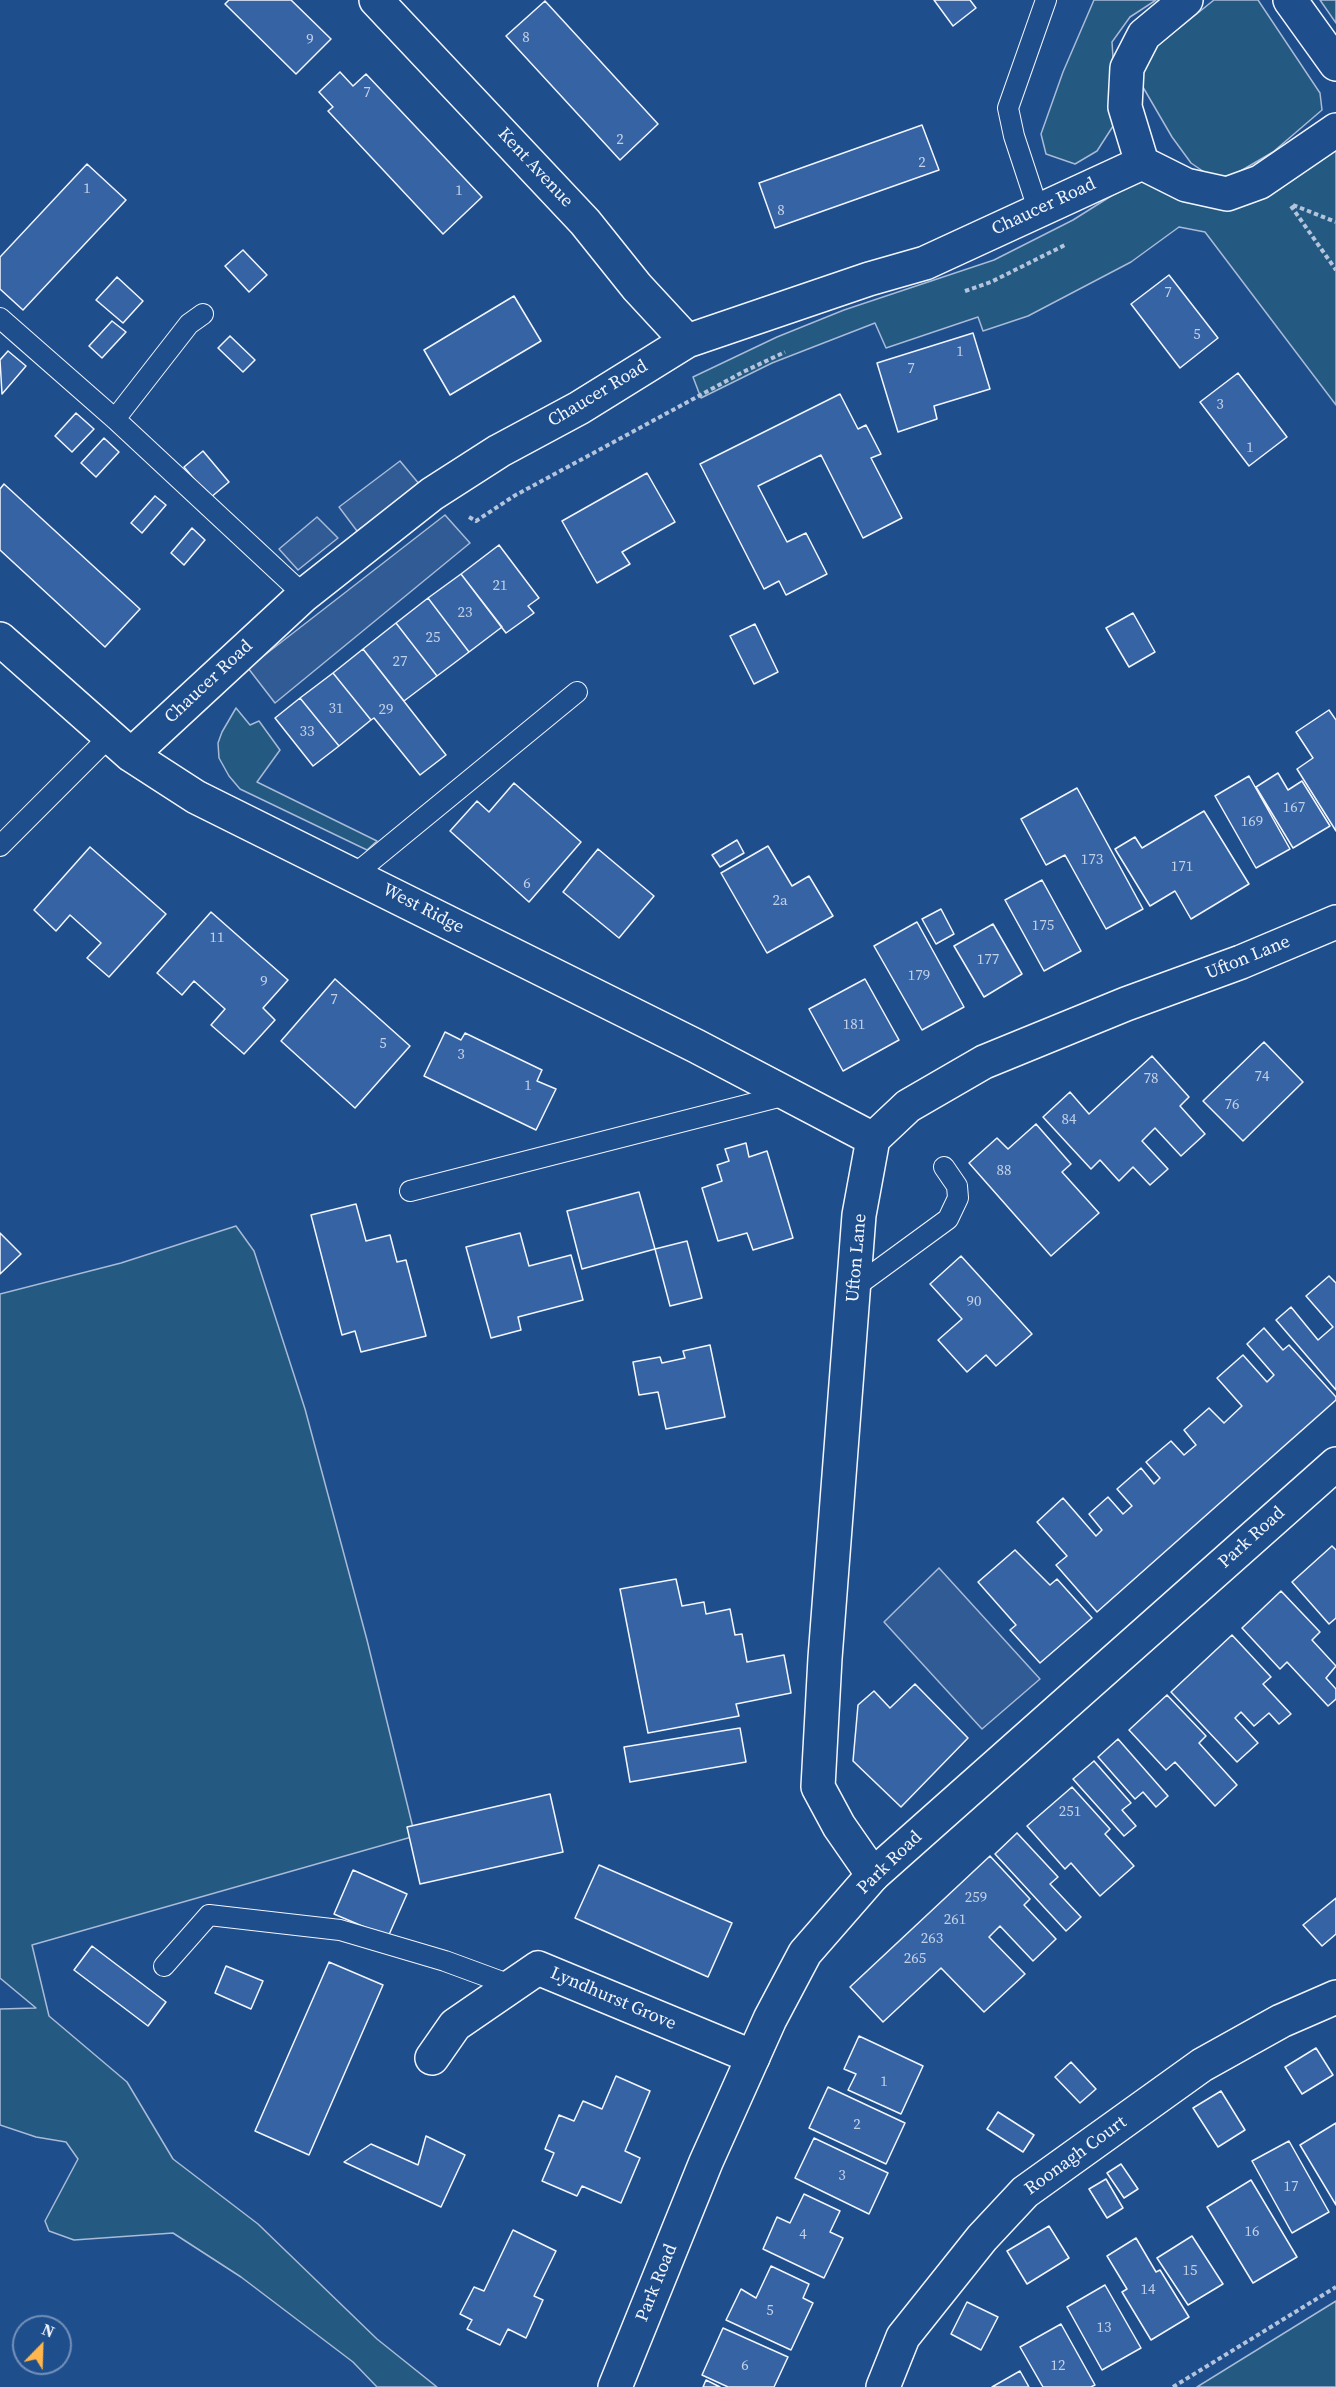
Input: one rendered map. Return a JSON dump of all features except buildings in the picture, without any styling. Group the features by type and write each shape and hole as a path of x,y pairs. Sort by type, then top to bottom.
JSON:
{"street":[{"name":"Kent Avenue","path":"376,0 585,222 637,286 687,341"},
{"path":"1186,0 1144,35 1127,68 1125,106 1142,163 1186,185 1227,194 1260,182 1336,130"},
{"path":"1290,0 1336,64"},
{"name":"Chaucer Road","path":"120,746 304,595 432,494 500,451 579,408 687,341 869,279 924,263 1142,163"},
{"name":"West Ridge","path":"0,639 120,746 196,797 696,1046 873,1139"},
{"name":"Ufton Lane","path":"873,1875 839,1826 818,1787 825,1658 859,1215 873,1139 908,1106 984,1062 1126,1004 1241,962 1336,922"},
{"name":"Park Road","path":"615,2387 706,2162 753,2057 805,1953 873,1875 1336,1464"},
{"name":"Lyndhurst Grove","path":"432,2058 455,2025 538,1968 753,2057"},
{"name":"Roonagh Court","path":"883,2387 903,2337 982,2238 1025,2192 1202,2065 1281,2021 1336,1997"}],"lane":[{"path":"1038,209 1014,136 1008,108 1046,0"},
{"path":"115,419 189,324 203,314"},
{"path":"0,318 115,419 304,595"},
{"path":"354,875 577,692"},
{"path":"0,846 120,746"},
{"path":"410,1191 786,1095"},
{"path":"855,1287 948,1219 958,1198 957,1186 944,1167"},
{"path":"164,1966 208,1915 340,1930 445,1961 513,1986"}],"path":[{"path":"1336,222 1289,204 1336,270"},
{"path":"960,292 991,282 1070,242"},
{"path":"432,494 476,521 514,496 790,349"},
{"path":"1173,2387 1336,2287"}],"shaded area":[{"path":"1094,0 1156,0 1130,17 1112,42 1117,120 1097,151 1075,164 1046,154 1041,134 1063,72"},
{"path":"1214,0 1258,0 1320,93 1322,110 1273,152 1232,176 1222,178 1210,176 1191,163 1172,137 1140,82 1143,64 1153,49"},
{"path":"1320,0 1336,0 1336,23"},
{"path":"1336,150 1336,405 1205,232 1179,227 1131,262 1028,316 983,331 978,317 886,348 875,323 772,363 701,398 693,377 777,337 844,310 994,260 1073,220 1127,186 1144,181 1184,187"},
{"path":"400,461 420,485 357,531 339,507"},
{"path":"445,515 470,543 275,703 248,668"},
{"path":"317,517 338,538 298,570 279,549"},
{"path":"236,708 250,725 259,721 280,750 257,782 377,841 367,850 240,789 229,776 219,758 218,743"},
{"path":"236,1226 254,1251 305,1409 367,1640 415,1836 32,1945 49,2016 127,2082 173,2159 258,2224 377,2339 437,2387 377,2387 353,2362 241,2277 173,2233 74,2240 49,2231 45,2221 78,2159 66,2142 36,2137 0,2125 0,2009 36,2008 0,1978 0,1294 121,1263"},
{"path":"939,1568 1040,1679 982,1729 884,1622"},
{"path":"1336,2301 1336,2387 1197,2387"}]}
